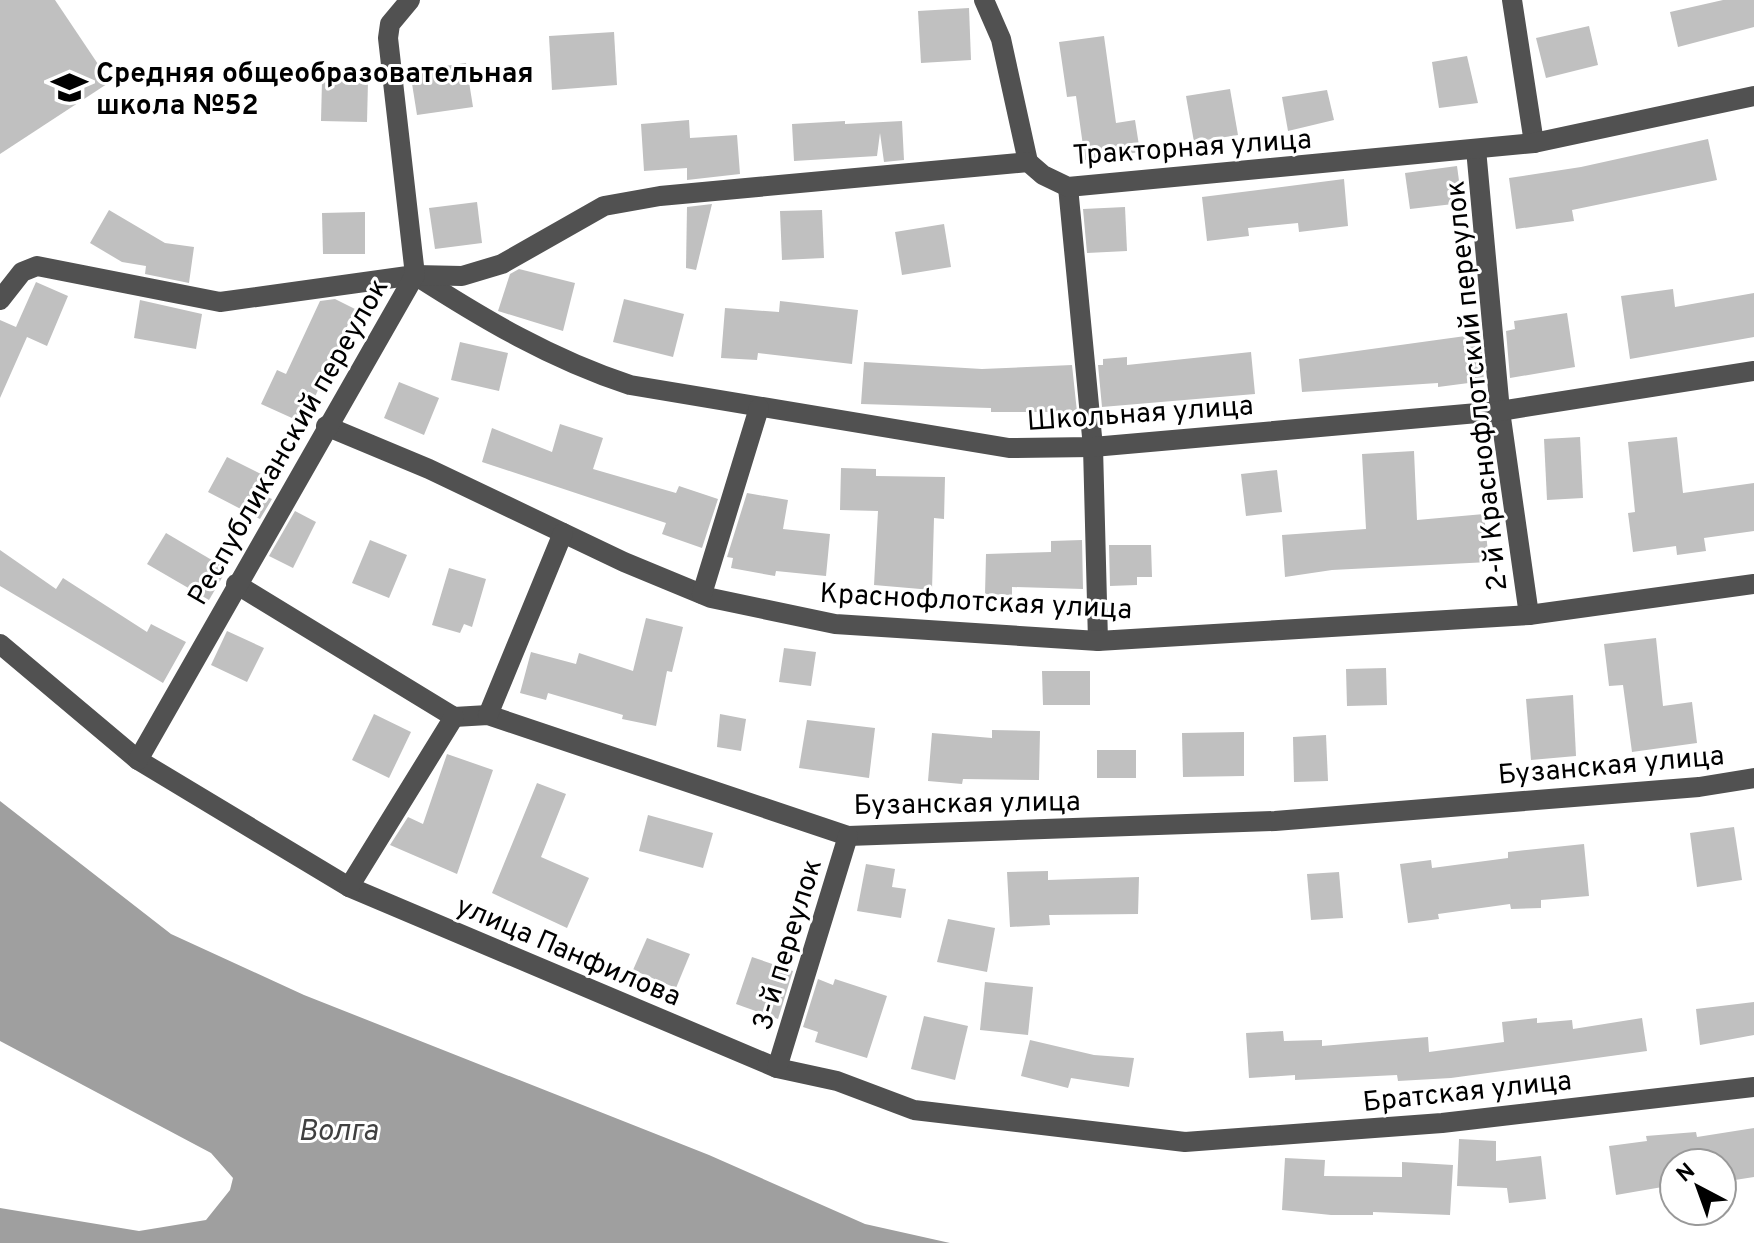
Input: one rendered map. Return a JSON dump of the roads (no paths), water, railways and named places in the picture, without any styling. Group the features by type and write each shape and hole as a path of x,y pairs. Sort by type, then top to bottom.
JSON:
{"street":[{"name":"Республиканский переулок","path":"138,760 415,275 388,38 390,24 410,0"},
{"path":"0,300 22,272 37,266 220,302 415,275 462,276 502,264 617,202 1028,162 1001,39 984,0"},
{"path":"1512,0 1534,143"},
{"name":"Тракторная улица","path":"1028,162 1043,175 1068,187 1534,143 1754,96"},
{"name":"2-й Краснофлотский переулок","path":"1476,149 1500,411 1529,615"},
{"path":"1068,187 1093,447 1098,641"},
{"name":"Школьная улица","path":"415,275 519,340 586,370 630,385 1009,448 1093,447 1500,411 1754,371"},
{"path":"702,594 759,408"},
{"name":"Краснофлотская улица","path":"326,426 429,469 563,533 702,594 835,624 1098,641 1529,615 1754,584"},
{"path":"488,715 563,533"},
{"path":"236,584 454,717 349,887"},
{"name":"улица Панфилова","path":"0,644 138,760 349,887 777,1068 837,1081 914,1110 1185,1142"},
{"name":"Бузанская улица","path":"454,717 488,715 848,836 1275,821 1699,787 1754,778"},
{"name":"3-й переулок","path":"777,1068 848,836"},
{"name":"Братская улица","path":"1185,1142 1442,1123 1754,1087"}],"water":[{"name":"Волга","path":"0,801 171,934 304,995 709,1155 865,1224 950,1243 0,1243 0,1208 139,1231 206,1220 230,1190 233,1178 211,1153 0,1041"}],"place":[{"name":"Средняя общеобразовательная школа №52","path":"70,88"}]}
